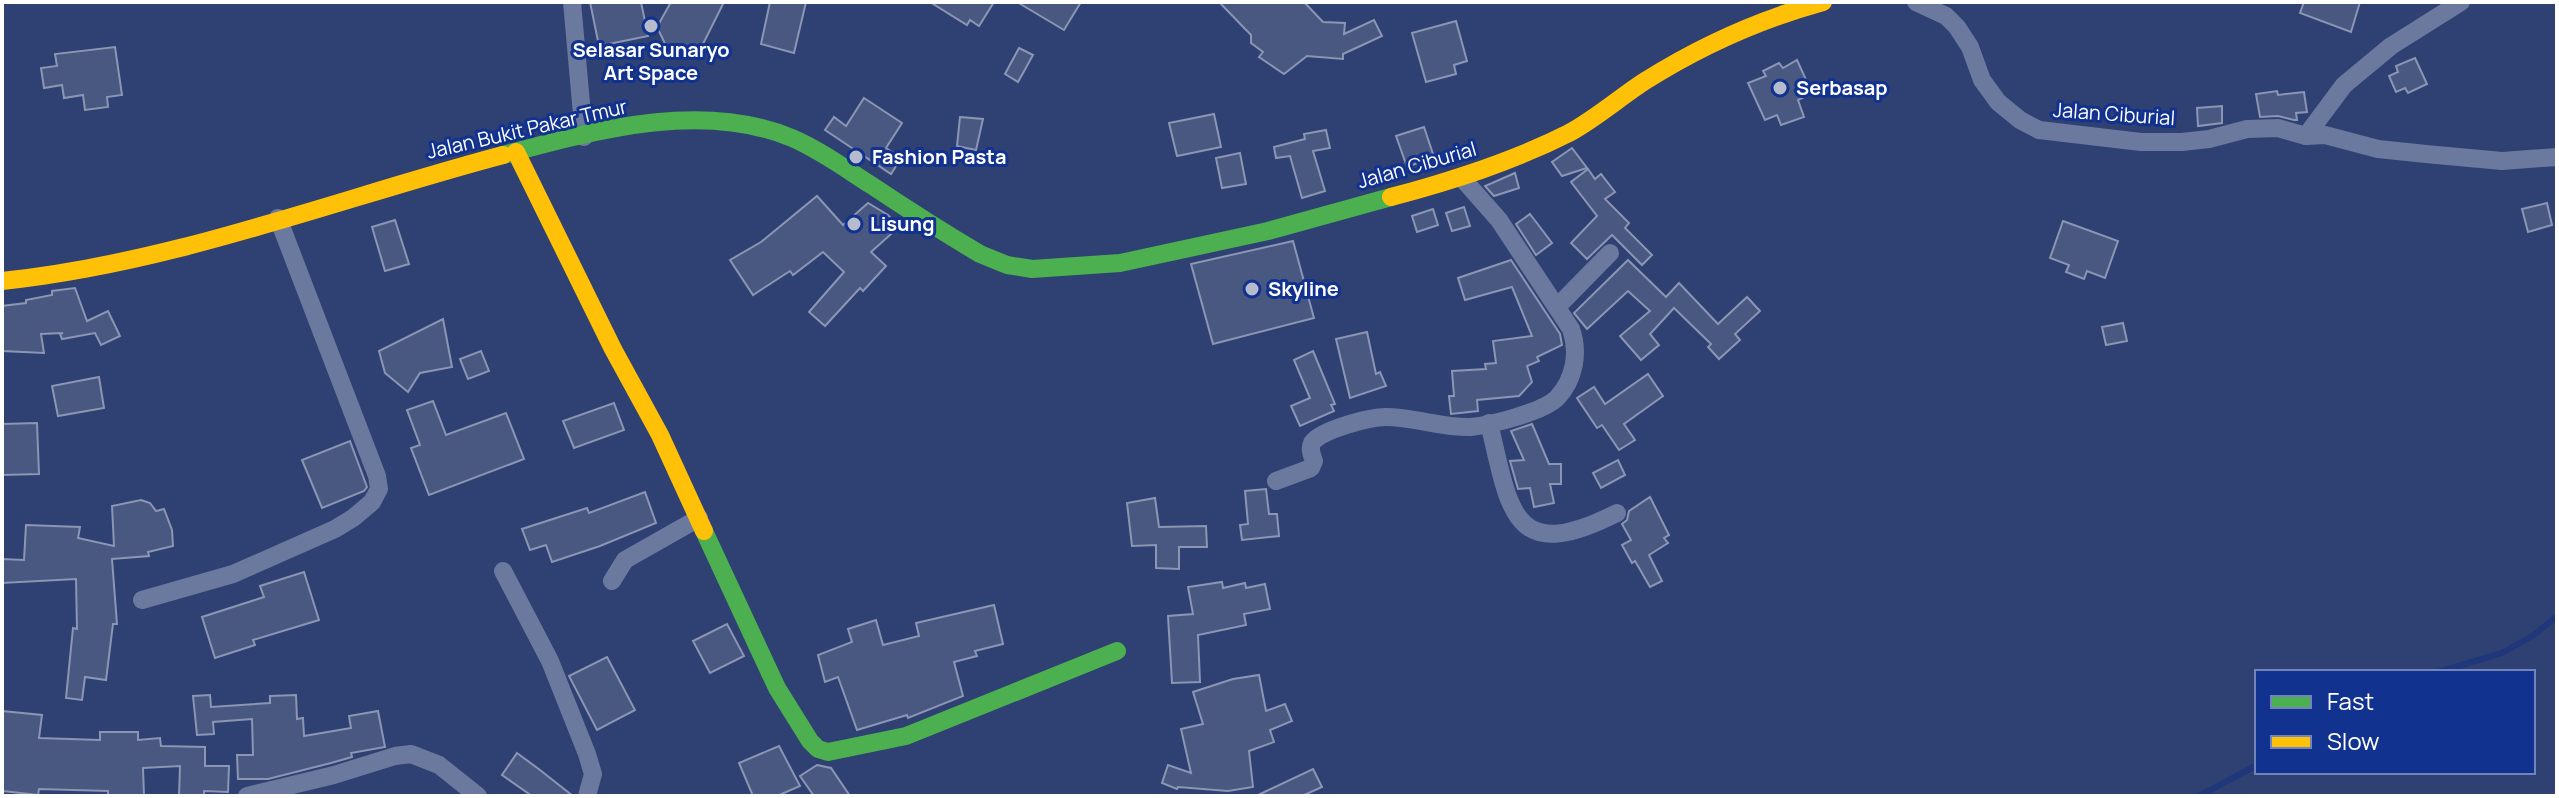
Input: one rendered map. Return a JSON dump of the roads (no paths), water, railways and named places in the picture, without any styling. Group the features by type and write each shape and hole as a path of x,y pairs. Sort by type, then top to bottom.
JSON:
{"street":[{"path":"572,2 584,137"},
{"name":"Jalan Ciburial","path":"1181,250 1268,231 1462,178 1570,132 1647,80 1694,53 1786,12 1823,2"},
{"name":"Jalan Ciburial","path":"1916,2 1946,16 1957,27 1970,47 1982,80 1998,102 2020,120 2039,130 2141,142 2182,142 2247,129 2278,128 2306,136 2325,135 2378,149 2426,154 2502,161 2557,157"},
{"path":"2306,136 2344,85 2391,46 2461,2"},
{"name":"Jalan Bukit Pakar Tmur","path":"2,281 76,272 130,260 225,236 405,180 516,152 638,126 709,122 747,125 784,135 826,156 980,254 1007,265 1064,269 1120,263 1181,250"},
{"path":"516,152 699,518 777,688 818,749 828,752 906,736 1117,651"},
{"path":"1276,481 1311,468 1314,461 1310,450 1312,443 1319,436 1352,424 1384,417 1469,427 1551,402 1565,385 1576,345 1571,329 1499,220 1462,178"},
{"path":"142,600 233,574 335,529 372,502 379,489 377,476 278,218"},
{"path":"1557,307 1610,253"},
{"path":"1489,423 1512,509 1527,527 1538,534 1551,534 1593,525 1617,513"},
{"path":"612,581 625,560 699,518"},
{"path":"503,571 550,661 587,754 593,774 587,796"},
{"path":"247,796 411,754 439,765 478,796"}],"waterway":[{"path":"2445,670 2502,653 2534,635 2557,616"},
{"path":"2199,796 2255,766"}],"place":[{"name":"Selasar Sunaryo Art Space","path":"651,26"},
{"name":"Serbasap","path":"1780,88"},
{"name":"Fashion Pasta","path":"856,157"},
{"name":"Lisung","path":"854,224"},
{"name":"Skyline","path":"1252,289"}]}
